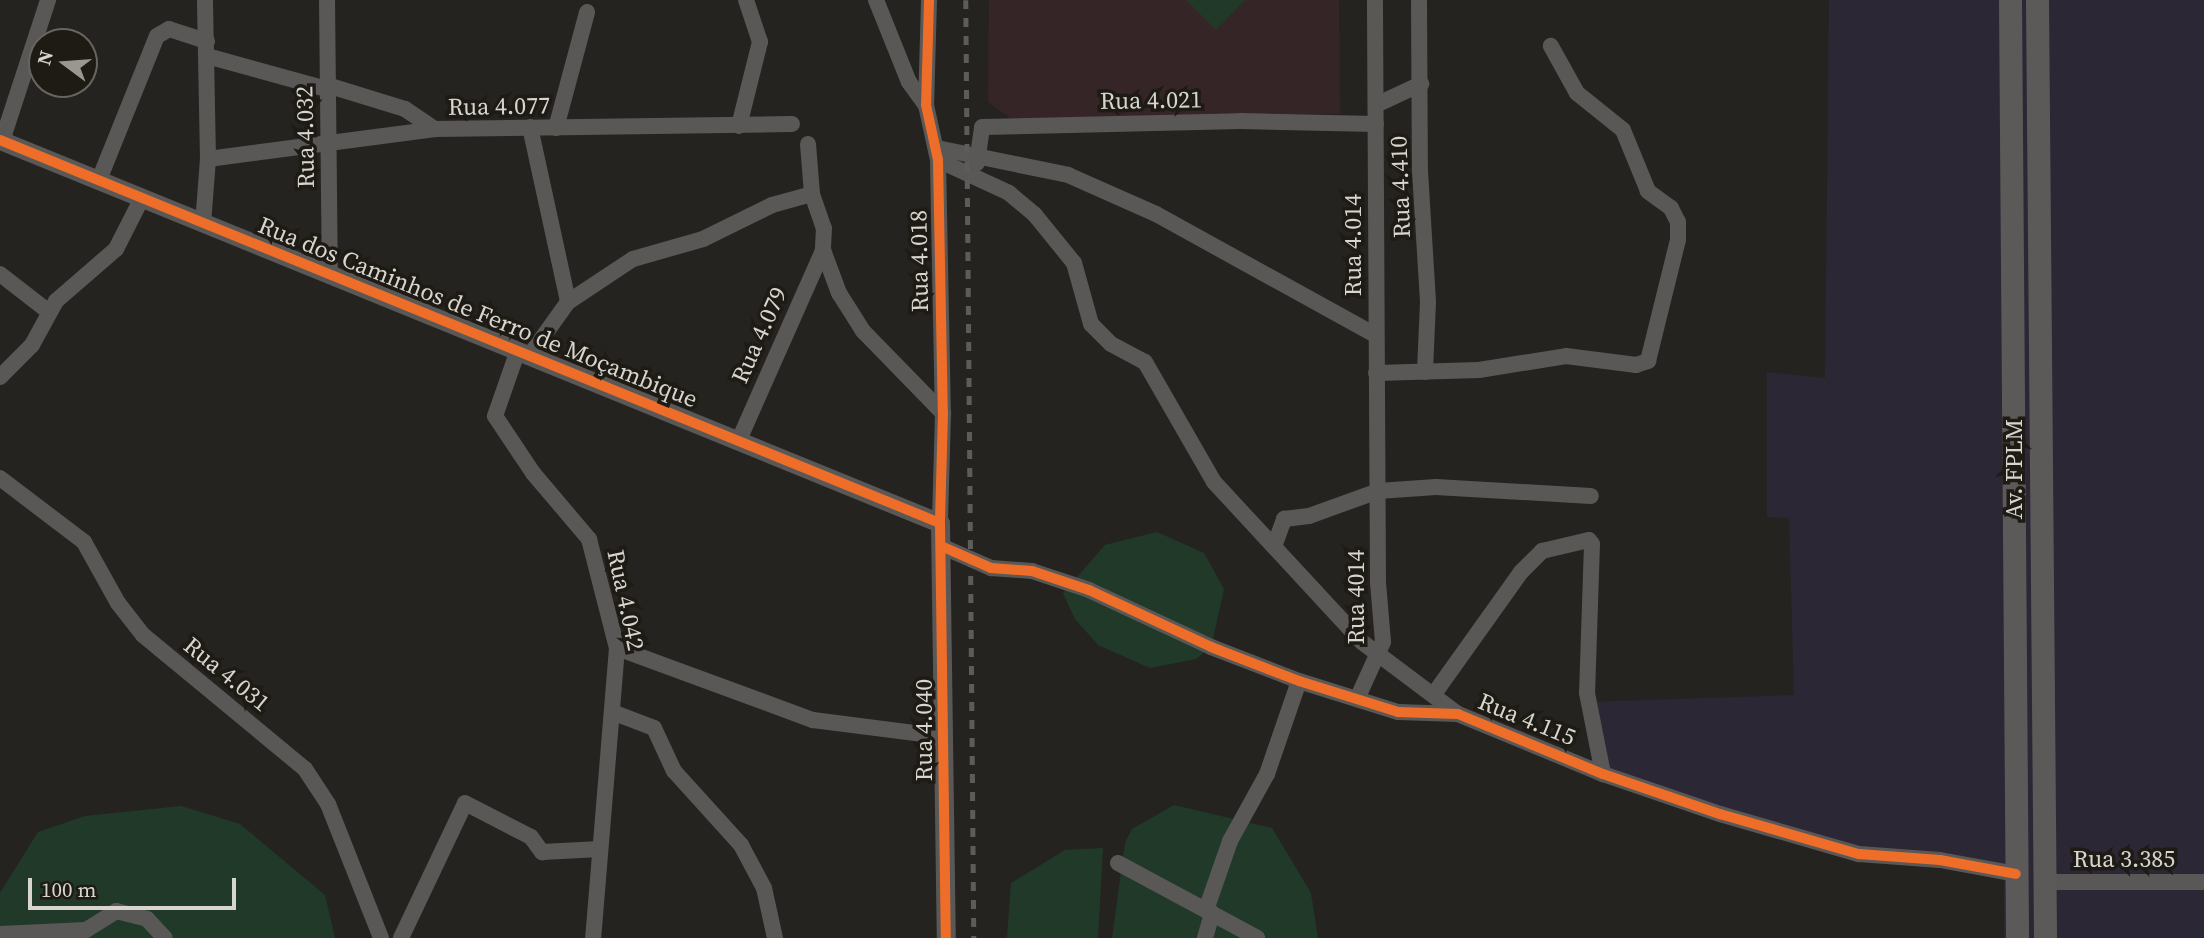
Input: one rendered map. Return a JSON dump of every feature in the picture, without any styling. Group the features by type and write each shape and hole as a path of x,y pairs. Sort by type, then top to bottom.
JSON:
{"main road":[{"name":"Av. FPLM","path":"2010,0 2017,938"},
{"name":"Av. FPLM","path":"2037,0 2045,938"},
{"path":"2011,154 2038,152"},
{"path":"2015,788 2042,787"}],"street":[{"path":"1,141 48,0"},
{"path":"203,224 208,159 205,0"},
{"name":"Rua 4.032","path":"327,0 330,272"},
{"path":"739,126 760,42 746,0"},
{"path":"876,0 909,82 926,105"},
{"name":"Rua 4.018","path":"929,0 926,105 937,154 943,413 940,523"},
{"name":"Rua 4.014","path":"1375,0 1378,491"},
{"name":"Rua 4.410","path":"1419,0 1420,171 1428,302 1425,372"},
{"path":"556,128 587,12"},
{"path":"99,180 157,36 169,29 207,48 405,109 435,130"},
{"path":"1376,373 1479,370 1566,356 1636,365 1650,358 1678,222 1671,208 1648,191 1623,130 1577,93 1551,46"},
{"path":"1377,105 1420,84"},
{"name":"Rua 4.021","path":"978,181 976,155 982,127 1241,121 1376,124"},
{"name":"Rua 4.077","path":"208,159 435,130 792,124"},
{"path":"530,127 568,302"},
{"name":"Rua dos Caminhos de Ferro de Moçambique","path":"1,141 203,224 330,272 940,523"},
{"path":"808,144 812,194 824,228 823,250 847,309 943,413"},
{"path":"937,154 976,155 1069,175 1127,200 1375,335"},
{"path":"937,154 978,181 1017,197 1062,244 1074,263 1091,324 1111,344 1145,362 1214,482 1275,544 1315,595 1379,656 1458,714"},
{"path":"524,353 568,302 633,259 703,239 772,205 812,194"},
{"path":"0,377 32,345 49,312 116,249 142,198"},
{"name":"Rua 4.079","path":"739,440 823,250"},
{"path":"0,274 49,312"},
{"name":"Rua 4.042","path":"524,353 495,416 533,473 589,540 617,648 593,938"},
{"name":"Rua 4.031","path":"0,478 84,542 118,603 143,635 304,769 328,804 371,920 381,938"},
{"path":"1275,544 1284,519 1309,516 1378,491 1436,487 1591,496"},
{"name":"Rua 4014","path":"1357,699 1384,642 1378,582 1378,491"},
{"name":"Rua 4.040","path":"940,523 946,938"},
{"path":"1434,694 1535,558 1549,546 1589,540 1592,544 1587,693 1603,774"},
{"name":"Rua 4.115","path":"941,546 991,568 1032,571 1089,590 1211,647 1300,681 1398,712 1458,714 1603,774 1859,854 1940,860 2016,874"},
{"path":"617,648 813,720 945,737"},
{"path":"1205,938 1209,912 1230,841 1267,774 1300,681"},
{"path":"612,712 653,728 674,771 741,845 764,888 775,938"},
{"path":"401,938 465,803 531,836 542,852 600,849"},
{"path":"1118,863 1256,938"},
{"name":"Rua 3.385","path":"2045,882 2204,882"},
{"path":"0,934 86,930 116,911 131,912 146,919 165,938"},
{"path":"368,938 371,920"}],"shaded area":[{"path":"989,0 1339,0 1340,114 1010,118 988,102"},
{"path":"1829,0 2204,0 2204,938 2004,938 2004,872 1890,855 1603,774 1587,702 1794,695 1789,518 1767,517 1767,372 1825,378"}],"green space":[{"path":"1186,0 1245,0 1216,30"},
{"path":"1157,532 1204,553 1224,589 1211,647 1196,659 1150,668 1098,645 1075,619 1063,593 1105,545"},
{"path":"1174,805 1272,828 1311,893 1318,938 1112,938 1125,843 1132,829"},
{"path":"181,806 240,824 325,895 335,938 0,938 0,893 38,832 85,816"},
{"path":"1103,848 1098,938 1007,938 1011,883 1065,850"}],"railway":[{"path":"966,0 974,938"}],"cycle path":[{"path":"929,0 926,105 938,160 943,413 940,523 946,938"},
{"path":"0,140 940,523"},
{"path":"941,546 991,568 1032,571 1089,590 1211,647 1299,681 1398,712 1458,714 1603,774 1720,814 1859,854 1940,860 2016,874"}]}
